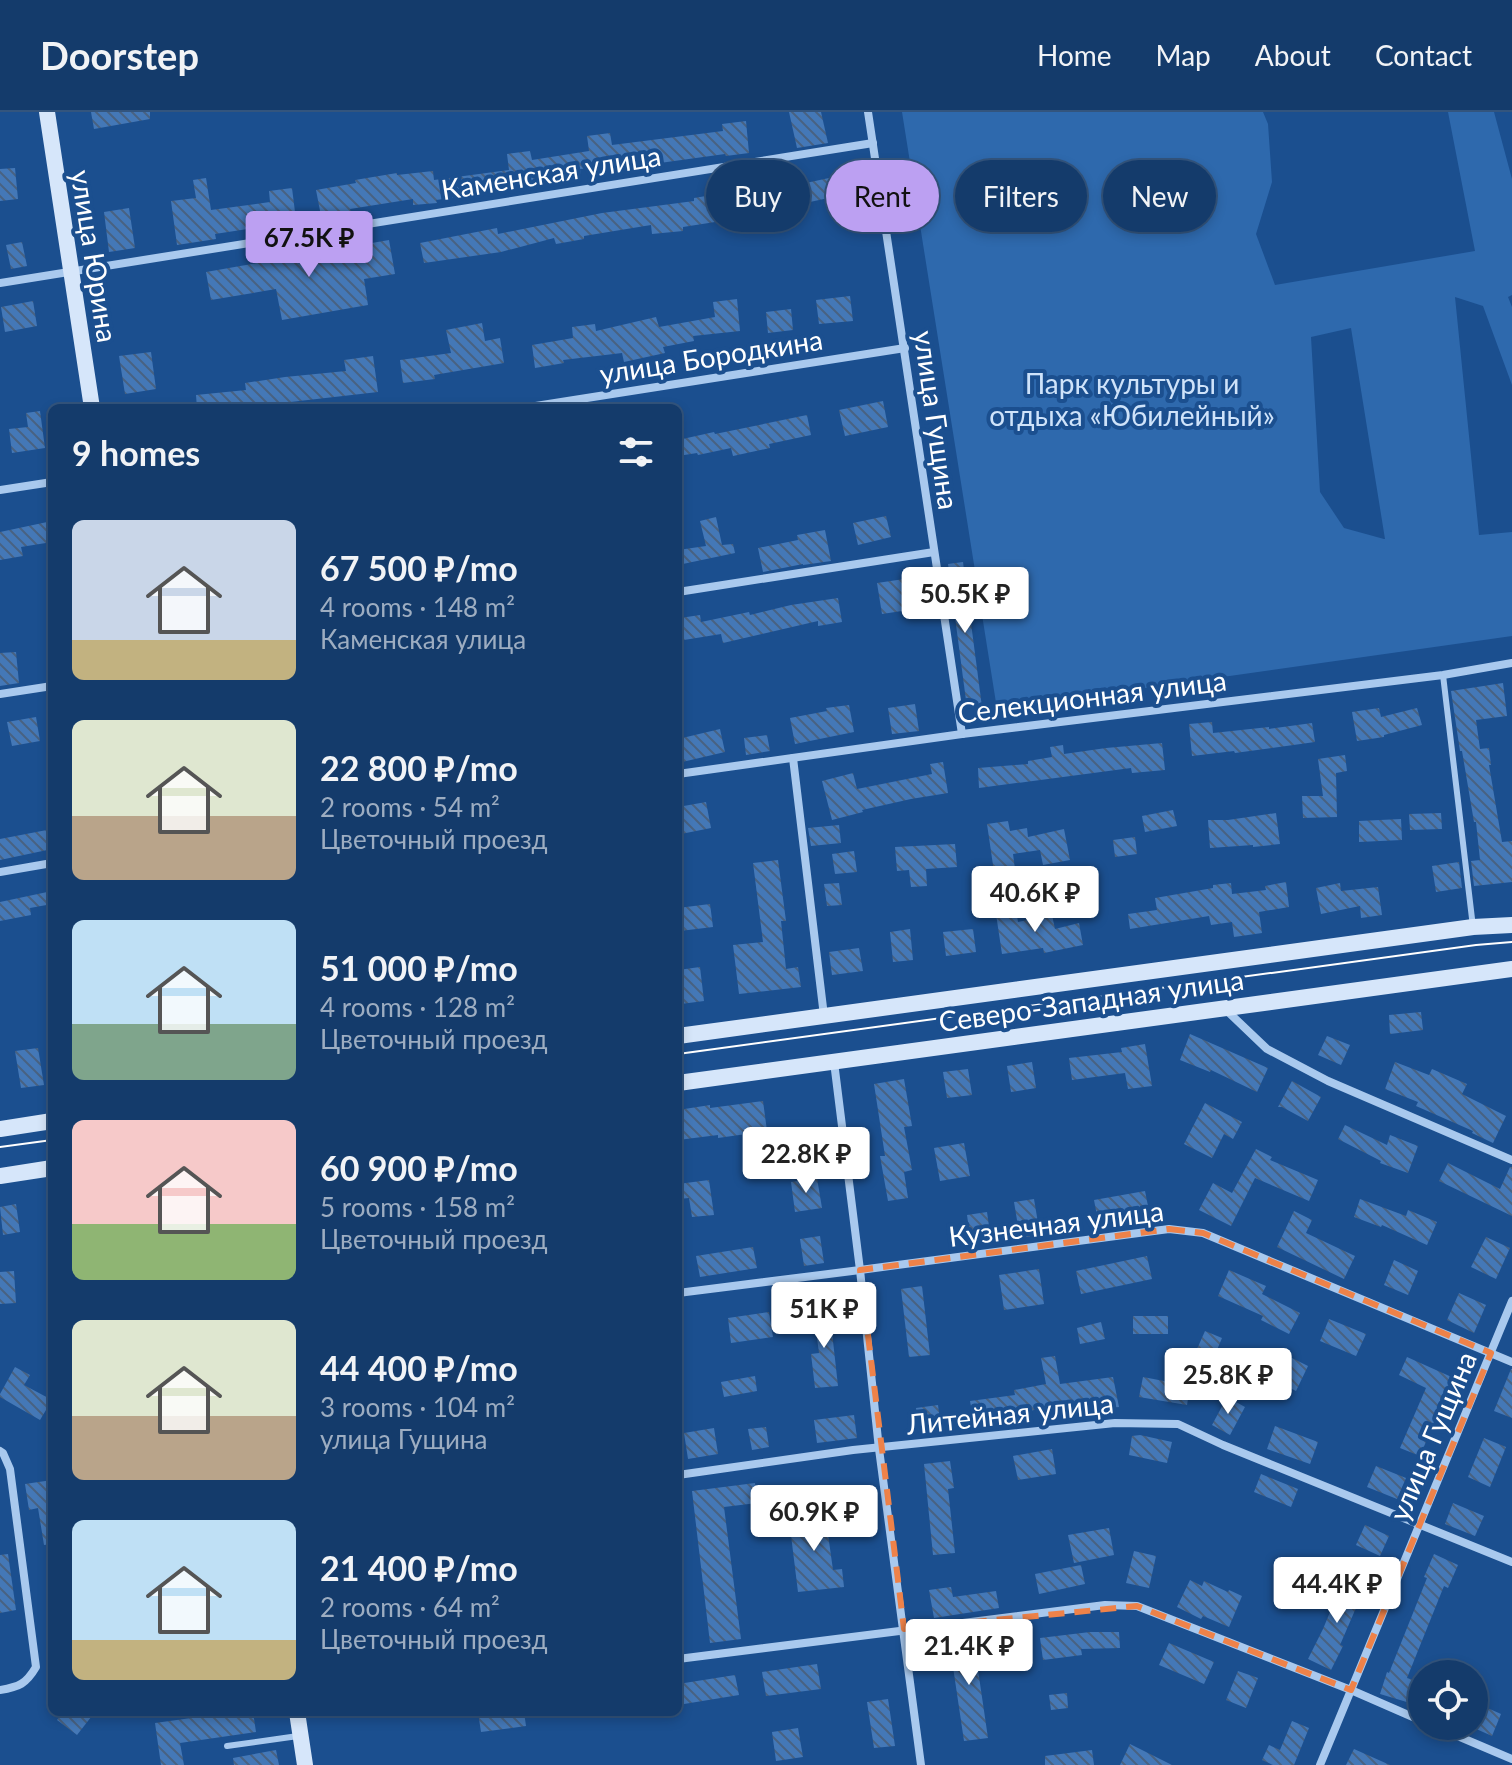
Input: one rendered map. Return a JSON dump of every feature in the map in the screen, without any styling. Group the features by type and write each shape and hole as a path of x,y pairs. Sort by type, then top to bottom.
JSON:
{"main road":[{"name":"улица Юрина","path":"47,112 91,404"},
{"name":"Северо-Западная улица","path":"682,1035 1473,927 1512,925"},
{"name":"Северо-Западная улица","path":"682,1082 1512,969"},
{"path":"0,1129 48,1122"},
{"path":"0,1176 48,1169"},
{"path":"298,1716 305,1765"}],"street":[{"name":"улица Гущина","path":"868,112 962,734"},
{"name":"Каменская улица","path":"0,283 873,143"},
{"name":"улица Бородкина","path":"548,404 905,348"},
{"path":"0,490 48,483"},
{"path":"682,591 934,552"},
{"name":"Селекционная улица","path":"682,773 962,734 1443,675 1512,663"},
{"path":"0,694 48,687"},
{"path":"793,758 824,1016"},
{"path":"0,872 48,864"},
{"path":"1223,1008 1267,1049 1328,1081 1512,1160"},
{"path":"834,1061 879,1449 921,1765"},
{"name":"Кузнечная улица","path":"682,1292 1169,1229 1203,1233 1512,1362"},
{"name":"улица Гущина","path":"1320,1765 1512,1301"},
{"name":"Литейная улица","path":"682,1474 853,1450 1115,1423 1178,1424 1512,1562"},
{"path":"0,1451 10,1469 36,1667 29,1680 0,1690"},
{"path":"682,1658 1105,1605 1137,1606 1408,1715"},
{"path":"1467,1740 1512,1759"}],"lane":[{"path":"1443,675 1473,927"},
{"path":"227,1746 301,1735"}],"highlighted area":[{"path":"1169,1229 1203,1233 1491,1353 1351,1690 1137,1606 904,1629 860,1270"}],"green space":[{"name":"Парк культуры и отдыха «Юбилейный»","path":"902,112 1263,112 1268,124 1272,182 1256,234 1275,285 1475,251 1448,112 1494,112 1512,179 1512,295 1508,297 1512,307 1512,385 1483,306 1455,297 1479,535 1512,532 1512,636 997,709 921,232 939,232 939,160 910,160","holes":["1351,328 1385,539 1344,528 1320,492 1311,337"]}],"building":[{"path":"91,112 150,112 150,119 94,129"},
{"path":"789,112 821,112 828,143 797,148"},
{"path":"746,121 749,153 638,166 637,163 580,169 581,176 488,188 489,193 436,200 437,203 413,205 413,199 350,209 352,215 322,221 316,190 356,183 355,180 433,171 434,180 509,170 507,154 530,151 532,160 589,151 587,136 610,133 612,145 723,131 722,124"},
{"path":"15,168 18,199 0,201 0,169"},
{"path":"206,178 211,210 270,202 269,191 292,188 296,220 254,224 254,228 215,234 216,239 177,245 171,201 196,198 193,180"},
{"path":"826,179 826,199 810,202 810,182"},
{"path":"706,196 706,223 683,227 683,231 652,234 651,225 556,244 554,238 501,252 424,263 420,243 497,228 498,234 602,213 694,201 694,198"},
{"path":"129,208 135,248 109,252 104,212"},
{"path":"389,240 395,274 364,279 368,305 282,320 276,289 211,300 206,272"},
{"path":"22,242 27,266 11,269 6,245"},
{"path":"850,296 853,321 819,324 816,300"},
{"path":"737,299 740,331 693,336 694,341 663,347 665,353 624,362 622,353 563,360 564,363 535,368 532,345 573,338 572,327 595,324 596,331 656,317 659,327 715,317 713,302"},
{"path":"33,301 37,326 5,332 1,307"},
{"path":"791,309 793,330 768,333 766,312"},
{"path":"482,323 485,341 500,338 504,363 403,383 400,360 451,353 446,330"},
{"path":"151,352 156,389 125,394 119,356"},
{"path":"373,356 378,392 273,404 197,404 196,395 246,390 245,383 346,371 344,360"},
{"path":"883,401 888,427 845,436 839,410"},
{"path":"40,411 45,448 12,453 9,429 28,427 26,413"},
{"path":"807,415 811,435 733,456 731,448 682,455 682,439"},
{"path":"886,516 891,537 858,545 853,523"},
{"path":"716,517 722,545 733,544 735,553 682,564 682,549 706,546 700,521"},
{"path":"48,522 48,543 21,547 23,556 0,560 0,532"},
{"path":"825,530 831,561 763,572 758,548 798,540 797,535"},
{"path":"963,562 982,707 967,708 948,564"},
{"path":"911,578 915,609 882,614 877,583"},
{"path":"838,598 842,622 818,626 818,621 723,643 721,634 684,640 682,618 700,615 701,622"},
{"path":"16,652 19,683 0,686 0,653"},
{"path":"1503,683 1507,716 1476,720 1480,749 1489,748 1502,842 1512,841 1512,882 1474,886 1471,861 1480,860 1476,822 1460,751 1451,691"},
{"path":"915,704 919,731 892,734 888,708"},
{"path":"849,705 854,732 795,744 790,718"},
{"path":"1379,708 1381,717 1417,708 1422,725 1384,737 1357,741 1352,712"},
{"path":"36,717 40,741 12,746 7,722"},
{"path":"1212,722 1213,733 1312,723 1315,742 1192,756 1189,724"},
{"path":"720,729 725,752 682,762 682,738"},
{"path":"767,735 770,751 746,755 744,738"},
{"path":"1162,743 1165,770 1132,773 1131,768 979,788 978,768 1028,764 1028,761 1052,757 1050,747 1063,745 1064,754"},
{"path":"1345,755 1347,771 1336,773 1337,817 1303,818 1302,796 1323,796 1318,759"},
{"path":"943,762 948,793 862,810 832,820 822,781 853,773 857,789 932,774 930,764"},
{"path":"706,802 711,828 682,834 682,806"},
{"path":"1173,810 1177,826 1145,832 1142,816"},
{"path":"1276,813 1280,844 1210,848 1208,820"},
{"path":"1441,813 1442,829 1410,830 1409,814"},
{"path":"1401,819 1402,840 1359,842 1359,821"},
{"path":"1008,821 1010,831 1027,828 1028,837 1064,829 1070,860 1043,865 1040,850 1013,854 1015,869 994,872 987,824"},
{"path":"839,825 841,843 811,846 808,828"},
{"path":"48,830 48,850 0,860 0,839"},
{"path":"1135,837 1137,854 1115,857 1113,840"},
{"path":"955,844 957,867 926,869 927,886 911,887 909,870 897,871 895,847"},
{"path":"854,851 857,872 835,874 832,854"},
{"path":"778,860 786,921 781,921 786,969 798,967 801,987 739,994 733,945 763,942 753,863"},
{"path":"1459,862 1462,888 1436,892 1432,866"},
{"path":"1286,882 1289,907 1259,912 1262,933 1234,937 1232,922 1211,925 1209,916 1130,929 1128,914 1157,910 1155,898 1213,888 1213,885 1231,883 1232,894 1266,890 1265,886"},
{"path":"839,883 842,905 827,906 824,884"},
{"path":"1340,883 1341,891 1378,887 1382,915 1361,918 1360,906 1321,914 1316,888"},
{"path":"48,892 48,905 30,908 31,915 0,921 0,902"},
{"path":"710,904 713,927 682,931 682,908"},
{"path":"1016,910 1018,922 1052,915 1055,929 1079,923 1083,945 1044,953 1043,948 1002,954 996,914"},
{"path":"910,929 913,960 893,962 890,932"},
{"path":"973,929 976,952 946,956 943,932"},
{"path":"859,948 863,971 832,975 829,952"},
{"path":"700,967 704,1001 682,1004 682,969"},
{"path":"1421,1012 1423,1030 1390,1034 1389,1015"},
{"path":"1190,1034 1268,1068 1257,1092 1211,1070 1180,1060"},
{"path":"1327,1036 1350,1045 1341,1065 1318,1055"},
{"path":"1145,1044 1152,1086 1128,1089 1125,1073 1072,1080 1069,1058 1122,1052 1121,1048"},
{"path":"38,1048 44,1085 21,1088 15,1051"},
{"path":"1032,1062 1036,1088 1011,1092 1007,1066"},
{"path":"1395,1062 1429,1075 1432,1069 1467,1084 1462,1094 1506,1116 1493,1143 1416,1106 1418,1102 1385,1089"},
{"path":"968,1069 972,1095 947,1098 943,1072"},
{"path":"904,1079 912,1126 904,1127 912,1170 904,1172 908,1198 888,1201 880,1156 885,1156 874,1084"},
{"path":"1292,1081 1321,1097 1308,1121 1278,1107"},
{"path":"763,1101 767,1131 682,1140 682,1109 710,1105 710,1108"},
{"path":"1205,1103 1242,1122 1233,1139 1224,1134 1212,1158 1184,1144"},
{"path":"1345,1125 1387,1145 1390,1135 1418,1146 1408,1173 1380,1163 1338,1139"},
{"path":"964,1143 970,1176 940,1181 934,1148"},
{"path":"1256,1149 1272,1157 1270,1160 1318,1180 1309,1201 1255,1178 1231,1226 1199,1210 1213,1183 1232,1193"},
{"path":"1448,1163 1500,1189 1512,1167 1512,1216 1439,1181"},
{"path":"817,1178 822,1208 795,1212 791,1182"},
{"path":"709,1180 714,1215 692,1217 689,1198 682,1199 682,1183"},
{"path":"1145,1191 1150,1216 1099,1226 1094,1200"},
{"path":"1034,1199 1040,1235 1020,1238 1014,1202"},
{"path":"1360,1199 1406,1216 1408,1210 1437,1222 1427,1245 1382,1225 1354,1217"},
{"path":"16,1204 20,1232 3,1235 0,1207"},
{"path":"1294,1211 1312,1220 1306,1233 1355,1256 1344,1279 1277,1247"},
{"path":"987,1212 990,1233 970,1236 967,1215"},
{"path":"820,1236 824,1263 804,1266 800,1239"},
{"path":"1486,1237 1510,1248 1496,1279 1471,1267"},
{"path":"753,1247 757,1268 700,1277 696,1256"},
{"path":"1147,1256 1152,1279 1081,1294 1076,1271"},
{"path":"1394,1260 1418,1271 1408,1295 1384,1285"},
{"path":"1039,1269 1044,1304 1004,1310 999,1275"},
{"path":"1229,1270 1266,1286 1262,1294 1300,1313 1289,1334 1261,1320 1263,1316 1218,1296"},
{"path":"14,1271 16,1303 0,1304 0,1272"},
{"path":"922,1286 930,1355 909,1357 901,1289"},
{"path":"1459,1293 1486,1305 1474,1333 1447,1320"},
{"path":"829,1305 838,1386 815,1388 811,1354 819,1353 813,1307"},
{"path":"769,1312 773,1337 731,1343 728,1318"},
{"path":"1133,1316 1168,1316 1168,1334 1133,1334"},
{"path":"1329,1319 1366,1334 1356,1356 1320,1341"},
{"path":"1101,1322 1105,1339 1080,1344 1077,1328"},
{"path":"1205,1331 1222,1338 1214,1357 1197,1349"},
{"path":"1282,1353 1308,1366 1296,1391 1270,1378"},
{"path":"1055,1356 1060,1384 1113,1377 1119,1407 1089,1410 1087,1400 974,1424 970,1401 1015,1395 1014,1390 1046,1384 1041,1358"},
{"path":"1407,1357 1456,1379 1447,1398 1445,1396 1420,1456 1400,1448 1426,1388 1399,1375"},
{"path":"15,1367 30,1375 24,1385 48,1398 48,1407 40,1420 0,1397"},
{"path":"1512,1369 1512,1418 1494,1411"},
{"path":"755,1376 757,1391 724,1397 721,1382"},
{"path":"1143,1377 1190,1386 1187,1405 1139,1397"},
{"path":"1227,1397 1245,1407 1230,1435 1212,1425"},
{"path":"938,1405 941,1428 919,1431 916,1408"},
{"path":"854,1415 857,1438 817,1443 814,1420"},
{"path":"1275,1426 1318,1442 1310,1464 1267,1449"},
{"path":"766,1427 769,1447 752,1450 748,1429"},
{"path":"714,1428 718,1454 688,1459 684,1433"},
{"path":"1132,1436 1172,1442 1167,1463 1129,1455"},
{"path":"1484,1438 1506,1447 1490,1487 1468,1477"},
{"path":"1052,1449 1056,1474 1018,1480 1013,1456"},
{"path":"950,1461 954,1488 948,1489 955,1553 933,1555 924,1464"},
{"path":"1376,1466 1406,1478 1397,1499 1367,1487"},
{"path":"1261,1474 1298,1489 1291,1507 1254,1492"},
{"path":"48,1481 48,1544 44,1545 38,1508 29,1510 25,1484"},
{"path":"755,1483 757,1503 724,1507 741,1639 710,1643 692,1491"},
{"path":"1453,1503 1484,1516 1475,1536 1445,1524"},
{"path":"834,1513 837,1533 828,1534 833,1570 842,1569 844,1587 798,1592 789,1519"},
{"path":"1365,1525 1389,1536 1380,1556 1356,1545"},
{"path":"1109,1528 1114,1555 1074,1563 1068,1535"},
{"path":"1134,1551 1156,1556 1149,1588 1126,1583"},
{"path":"8,1554 16,1610 0,1613 0,1555"},
{"path":"1434,1554 1458,1565 1448,1588 1444,1586 1414,1660 1408,1660 1408,1702 1380,1694 1427,1578 1424,1577"},
{"path":"1081,1565 1085,1584 1039,1594 1035,1574"},
{"path":"1344,1578 1365,1587 1331,1670 1308,1659"},
{"path":"1190,1580 1202,1586 1204,1581 1242,1596 1229,1627 1203,1616 1201,1619 1177,1607"},
{"path":"951,1587 953,1597 996,1591 999,1608 934,1618 929,1590"},
{"path":"1119,1632 1120,1648 1081,1649 1082,1655 1043,1660 1040,1638"},
{"path":"981,1639 984,1662 977,1663 988,1738 964,1741 953,1667 950,1667 946,1644"},
{"path":"1169,1643 1214,1662 1204,1684 1159,1665"},
{"path":"817,1664 821,1689 766,1696 762,1672"},
{"path":"1238,1671 1258,1678 1246,1708 1226,1700"},
{"path":"735,1675 739,1695 682,1704 682,1683"},
{"path":"1067,1693 1068,1708 1051,1710 1049,1695"},
{"path":"888,1699 895,1746 874,1748 867,1702"},
{"path":"1488,1708 1501,1714 1492,1736 1488,1734"},
{"path":"60,1716 92,1716 77,1735 57,1720"},
{"path":"206,1716 254,1716 256,1732 180,1743 184,1765 161,1765 155,1723"},
{"path":"479,1716 525,1716 526,1726 481,1732"},
{"path":"1292,1721 1309,1728 1294,1765 1273,1765 1262,1760 1269,1745 1280,1750"},
{"path":"798,1728 803,1757 776,1761 772,1732"},
{"path":"1130,1744 1172,1765 1120,1765"},
{"path":"1354,1749 1390,1765 1346,1765"},
{"path":"276,1750 279,1765 234,1765 233,1758"},
{"path":"1092,1750 1094,1765 1045,1765 1045,1756"}],"tram line":[{"path":"682,1053 1512,942"},
{"path":"0,1147 48,1141"}]}
